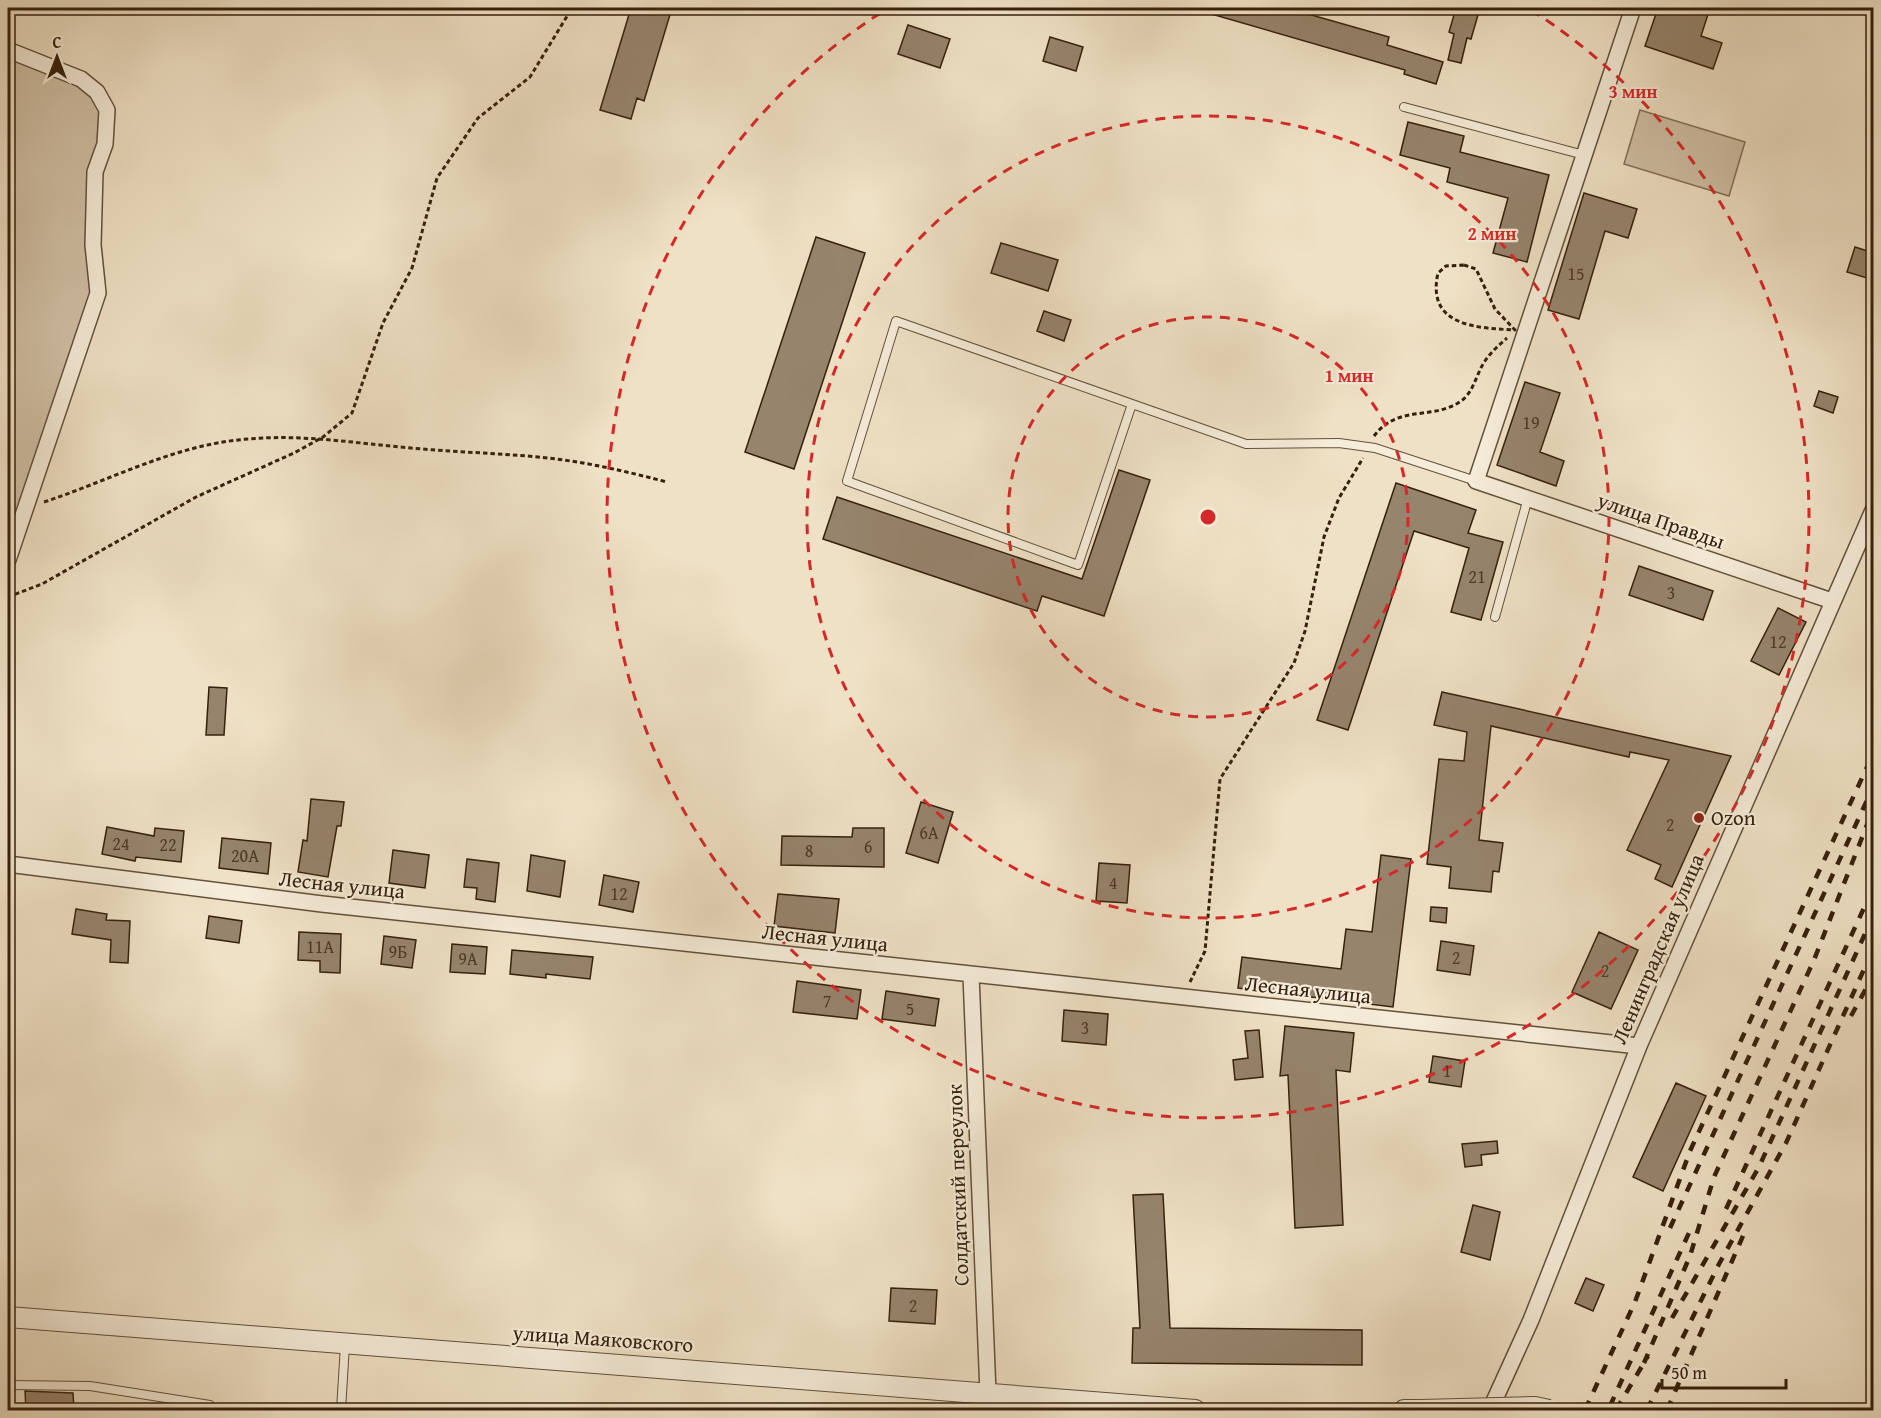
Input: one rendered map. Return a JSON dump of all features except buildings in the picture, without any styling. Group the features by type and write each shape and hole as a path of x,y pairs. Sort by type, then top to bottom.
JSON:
{"street":[{"path":"1476,481 1633,8"},
{"path":"8,50 81,79 97,92 107,110 105,144 95,172 93,245 98,293 8,560"},
{"name":"улица Правды","path":"1476,481 1832,601"},
{"name":"Ленинградская улица","path":"1490,1410 1531,1320 1639,1046 1874,508"},
{"name":"Лесная улица","path":"8,864 322,904 1639,1046"},
{"name":"Солдатский переулок","path":"970,975 988,1393"},
{"name":"улица Маяковского","path":"8,1317 1195,1410"},
{"path":"1413,1410 1534,1407 1549,1410"}],"lane":[{"path":"1404,107 1584,155"},
{"path":"1132,404 1078,565 847,482 896,321 1246,444 1339,443 1368,447 1476,481"},
{"path":"1495,617 1528,498"},
{"path":"341,1410 345,1343"},
{"path":"8,1385 90,1386 210,1406 213,1410"}],"path":[{"path":"8,597 42,584 196,497 258,471 323,437 352,413 383,323 412,268 437,178 478,118 530,77 572,8"},
{"path":"1464,265 1476,269 1495,309 1515,330 1483,328 1453,318 1441,309 1436,298 1438,273 1446,266 1464,265"},
{"path":"1183,998 1205,951 1220,779 1294,663 1305,632 1324,537 1339,498 1375,434 1392,420 1439,411 1464,399 1484,362 1515,330 1531,318"},
{"path":"25,508 95,485 147,462 237,440 323,437 410,448 540,457 617,469 667,482"}],"shaded area":[{"path":"8,50 81,79 107,110 95,172 98,293 8,560"},
{"path":"1640,110 1745,142 1729,196 1624,164"}],"railway":[{"path":"1585,1410 1635,1302 1690,1151 1874,752"},
{"path":"1670,1228 1874,785"},
{"path":"1644,1363 1690,1256 1714,1177 1814,960 1874,807"},
{"path":"1726,1209 1874,886"},
{"path":"1672,1318 1759,1167 1874,914"},
{"path":"1647,1410 1719,1264 1786,1143 1874,947"},
{"path":"1851,1016 1874,974"},
{"path":"1610,1406 1693,1224"},
{"path":"1667,1410 1746,1229"},
{"path":"1616,1410 1648,1356"}],"place":[{"name":"Ozon","path":"1699,818"}]}
